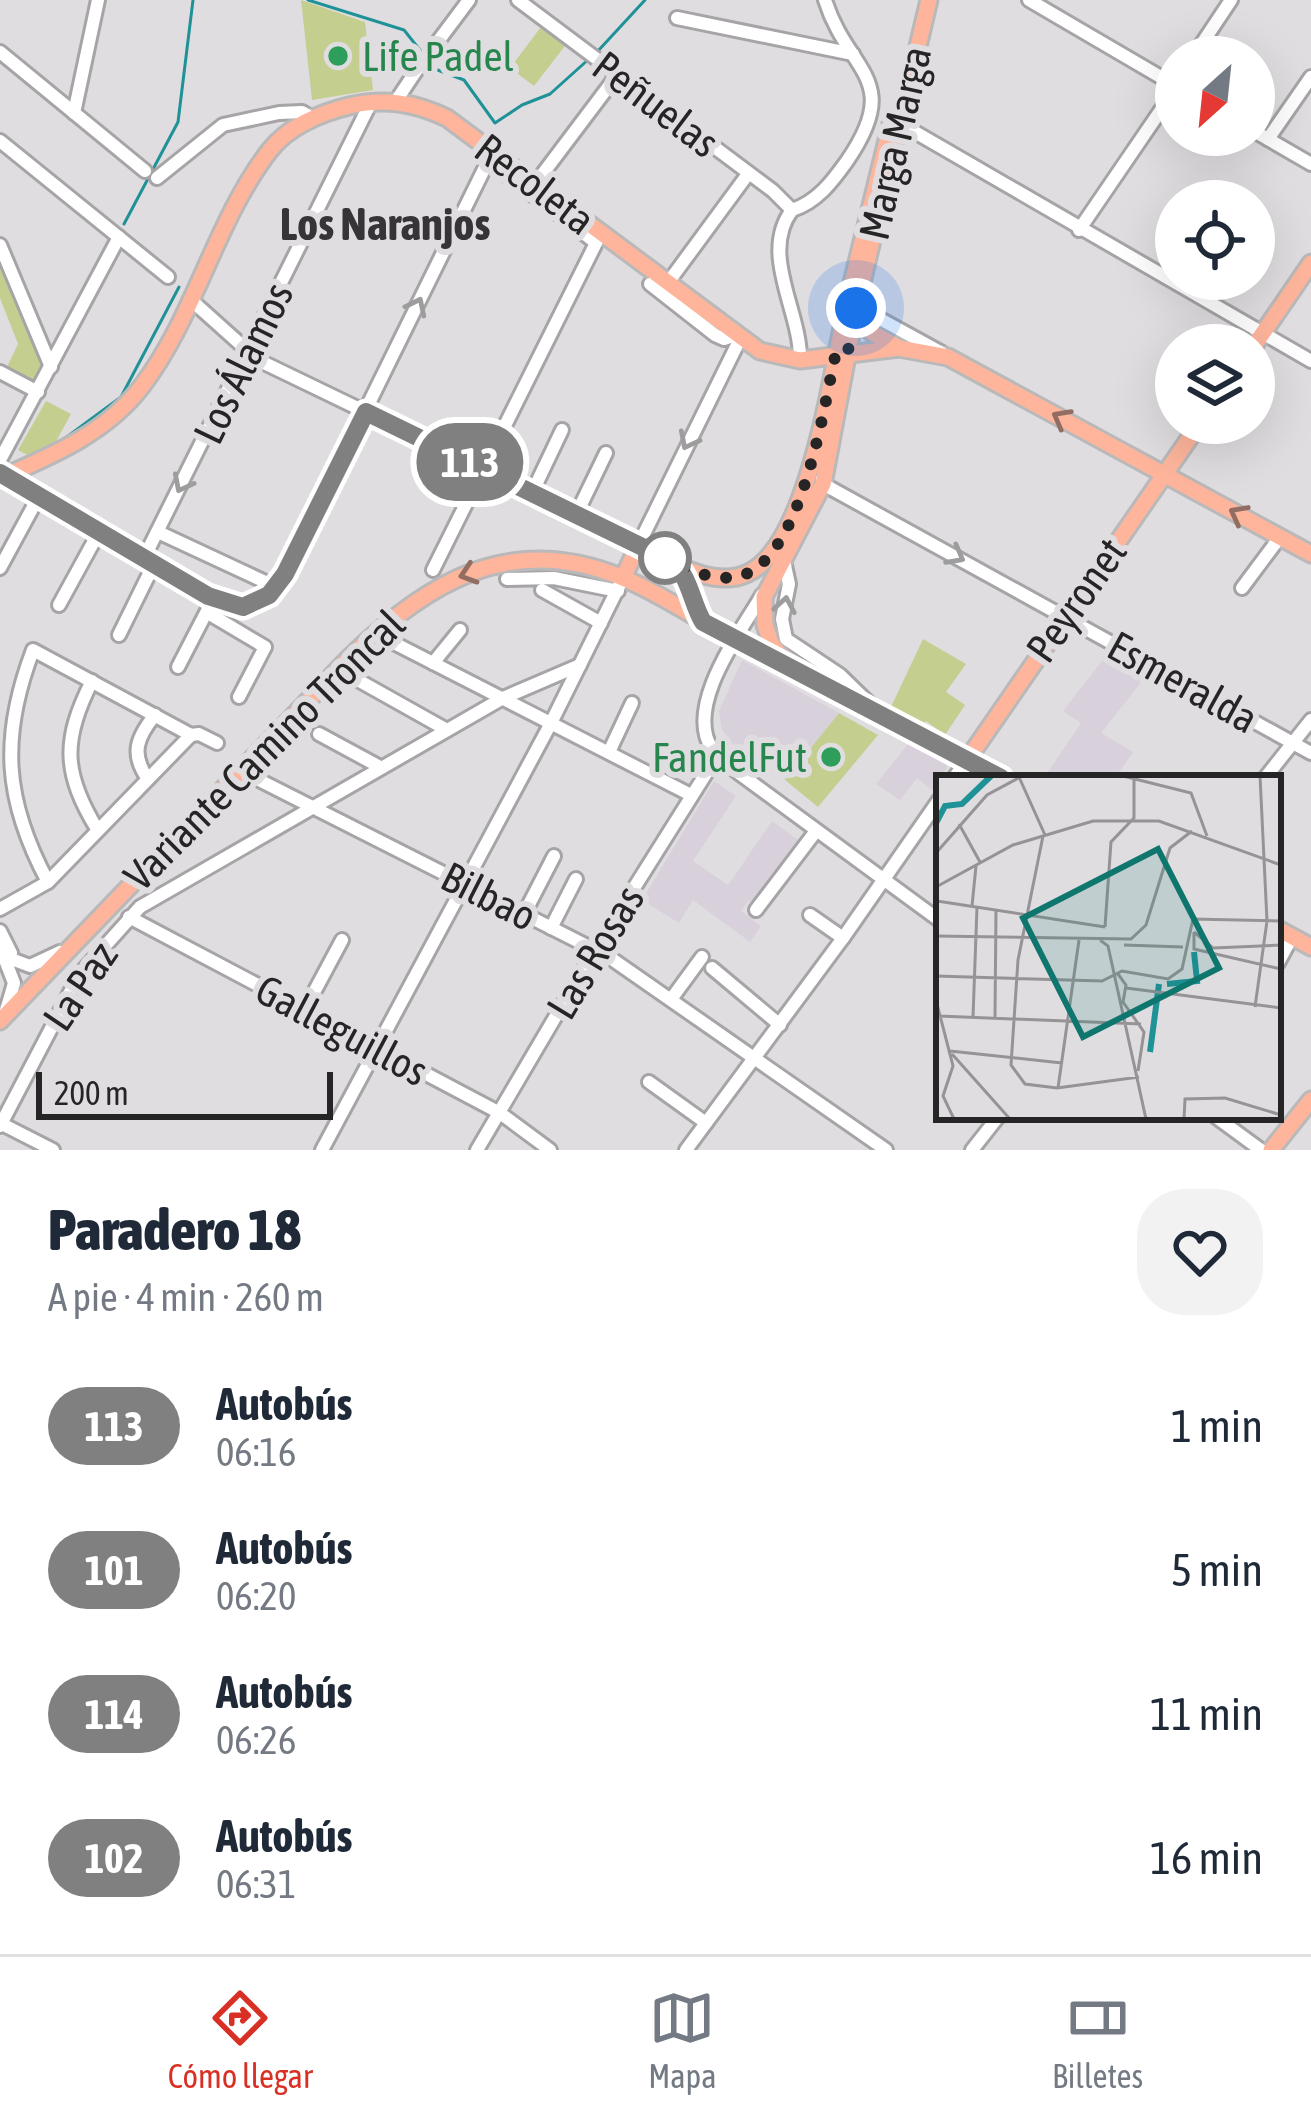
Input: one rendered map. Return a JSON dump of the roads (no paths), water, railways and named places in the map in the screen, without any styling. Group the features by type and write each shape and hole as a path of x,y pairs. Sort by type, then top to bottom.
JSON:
{"main road":[{"name":"Marga Marga","path":"817,454 919,0"},
{"name":"Marga Marga","path":"766,589 823,484 841,356 863,311 929,0"},
{"name":"Recoleta","path":"2,462 88,436 129,403 160,358 271,148 312,118 371,102 396,101 447,118 659,284 760,352 800,360 899,348"},
{"path":"1268,324 1311,263"},
{"path":"863,311 872,332 899,348 948,357 1311,554"},
{"name":"Peyronet","path":"967,760 1185,444"},
{"path":"621,584 638,544 705,575 742,575 761,565 794,510 817,454"},
{"name":"Variante Camino Troncal","path":"1,1020 391,616 462,575 503,563 561,563 621,584 995,775"},
{"path":"677,565 703,622"},
{"path":"766,589 763,607 768,634 782,658 801,672"},
{"path":"1283,932 1311,947"},
{"path":"1271,1150 1311,1100"}],"street":[{"path":"0,52 74,112 98,0"},
{"path":"433,48 469,0"},
{"name":"Peñuelas","path":"518,0 792,210"},
{"path":"800,360 779,244 782,226 792,210 808,205 832,182 864,136 872,113 866,72 825,0"},
{"path":"1029,0 1155,73"},
{"path":"1207,36 1231,0"},
{"path":"677,18 853,55"},
{"path":"396,101 422,62"},
{"path":"536,184 618,74"},
{"path":"1275,129 1311,77"},
{"name":"Los Álamos","path":"119,635 158,532 371,102"},
{"name":"Recoleta","path":"74,112 151,174 223,125 278,113 302,112 312,118"},
{"path":"1079,230 1155,116"},
{"path":"901,124 1233,324"},
{"path":"0,140 167,277"},
{"path":"1275,143 1311,164"},
{"path":"119,237 2,462 39,496 208,596 243,607 257,603 276,587 494,151"},
{"path":"659,284 748,173"},
{"name":"Recoleta","path":"509,177 598,237"},
{"path":"433,570 598,237"},
{"path":"0,247 51,367"},
{"path":"190,299 250,352 638,544 738,337"},
{"path":"863,311 948,357"},
{"path":"1275,346 1311,361"},
{"path":"0,372 38,392"},
{"path":"532,493 562,430"},
{"path":"572,513 606,453"},
{"path":"817,454 823,484"},
{"name":"Marga Marga","path":"717,756 704,729 706,701 766,589 812,484 817,454"},
{"path":"572,513 584,482"},
{"name":"Esmeralda","path":"823,484 1311,753"},
{"path":"0,568 39,496"},
{"path":"59,605 99,532"},
{"path":"158,532 276,587"},
{"path":"1242,588 1280,537"},
{"name":"Marga Marga","path":"784,561 789,599 782,628 786,639 840,675 879,712"},
{"name":"Variante Camino Troncal","path":"507,579 621,584"},
{"path":"322,1150 621,584"},
{"path":"542,590 601,623"},
{"path":"178,667 208,613 208,596"},
{"path":"208,613 265,647 239,697"},
{"path":"433,663 460,631"},
{"path":"392,642 691,795"},
{"path":"48,882 18,826 6,786 3,744 16,683 33,650 191,735 200,734 217,743"},
{"name":"La Paz","path":"0,1124 79,974 140,907 503,698 580,665"},
{"path":"356,679 447,730"},
{"path":"92,681 72,724 69,753 77,796 97,830"},
{"path":"609,752 632,703"},
{"path":"148,779 137,763 136,746 154,715"},
{"path":"1267,775 1311,720"},
{"path":"320,734 380,766"},
{"path":"0,909 48,882 191,735"},
{"path":"717,756 936,918"},
{"name":"Las Rosas","path":"477,1150 717,756"},
{"name":"Peyronet","path":"956,775 967,760"},
{"name":"Bilbao","path":"259,780 595,950 672,998 886,1150"},
{"path":"688,1149 936,804"},
{"path":"756,910 816,831"},
{"path":"524,914 554,856"},
{"path":"551,928 576,879"},
{"path":"810,915 843,938"},
{"name":"Galleguillos","path":"129,917 500,1113 550,1150"},
{"path":"0,931 14,982 1,1020"},
{"path":"304,1011 342,940"},
{"path":"0,947 11,961 30,966 74,943"},
{"path":"672,998 707,963 780,1025"},
{"path":"649,1082 706,1123"},
{"path":"971,1150 996,1120"},
{"path":"1220,1120 1261,1150"},
{"path":"0,1124 33,1145 53,1150"}],"waterway":[{"path":"124,224 178,122 193,0"},
{"path":"308,0 404,30 435,69 464,80 495,123 550,94 590,58"},
{"path":"597,52 645,0"},
{"path":"64,439 121,397 179,287"}],"place":[{"name":"Life Padel","path":"338,56"},
{"name":"FandelFut","path":"831,757"}],"district":[{"name":"Los Naranjos","path":"385,224"}]}
